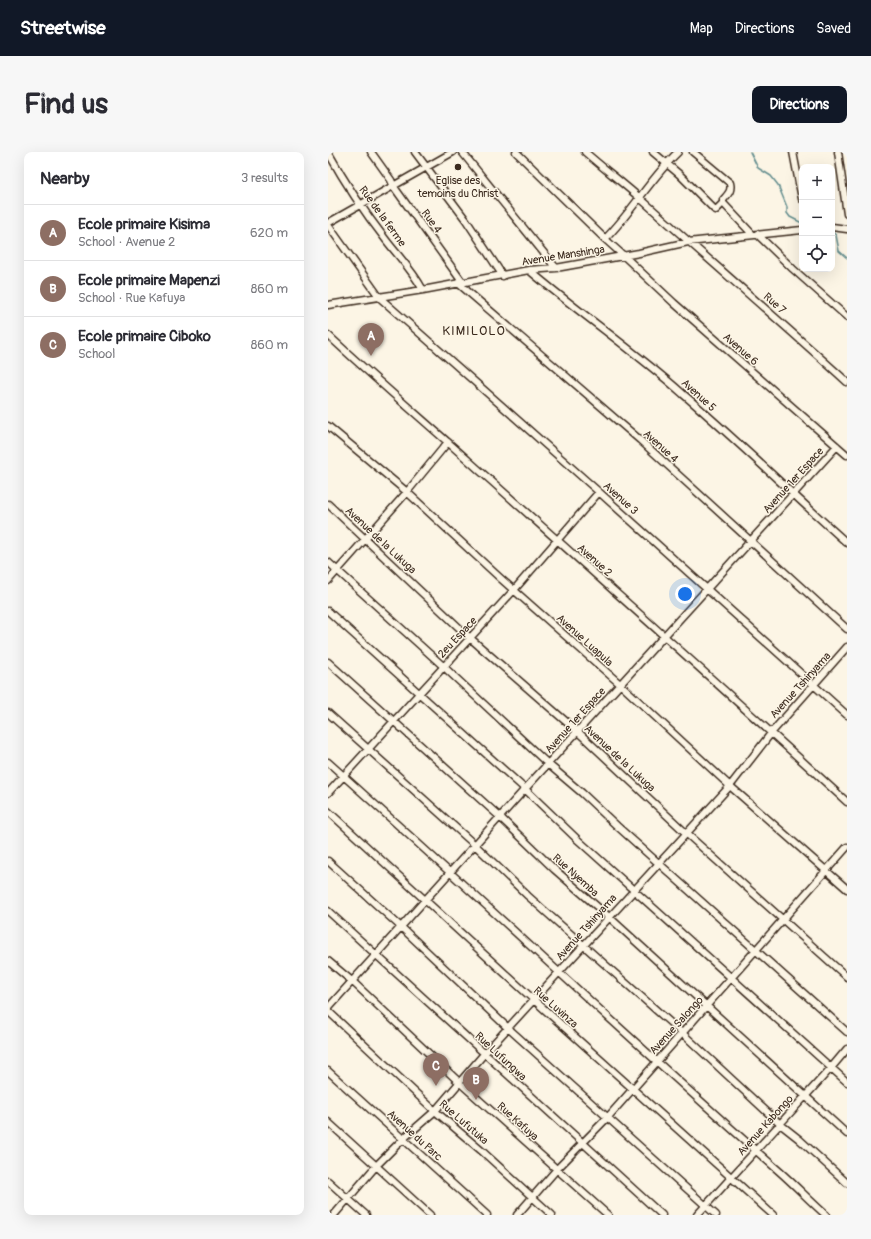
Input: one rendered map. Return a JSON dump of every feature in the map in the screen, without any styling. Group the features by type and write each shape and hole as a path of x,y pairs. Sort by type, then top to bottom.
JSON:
{"street":[{"name":"Rue de la ferme","path":"328,152 337,169 361,205 387,241 411,270 423,290"},
{"name":"Rue 4","path":"371,152 461,283"},
{"path":"415,152 466,220 504,276"},
{"path":"328,224 453,152"},
{"path":"462,152 556,268"},
{"name":"Avenue 6","path":"516,152 605,239 674,303 837,446 846,450"},
{"name":"Rue 7","path":"585,152 762,305 847,382"},
{"path":"653,152 716,210 731,191 730,183 693,152"},
{"path":"605,239 628,214 666,163 678,152"},
{"path":"793,152 799,183"},
{"path":"838,152 847,214"},
{"path":"723,203 793,269 847,317"},
{"name":"Avenue 3","path":"328,224 380,298 847,715"},
{"path":"835,227 847,229"},
{"name":"Avenue Manshinga","path":"329,304 380,298 530,270 556,268 624,256 688,242 799,230"},
{"name":"Avenue 5","path":"530,270 572,306 608,332 683,393 847,543"},
{"name":"Avenue 4","path":"461,283 640,440 847,629"},
{"name":"Avenue 2","path":"328,335 373,377 448,442 772,732 847,802"},
{"name":"Avenue Luapula","path":"328,426 407,492 620,684 730,786 847,889"},
{"path":"328,581 407,492 448,442"},
{"name":"Avenue 1er Espace","path":"328,1008 425,899 837,446"},
{"name":"2eu Espace","path":"328,793 514,590 599,492"},
{"name":"Avenue de la Lukuga","path":"328,504 470,638 578,732 686,834 847,977"},
{"path":"328,562 548,764 847,1032"},
{"path":"328,611 525,789 578,840 847,1082"},
{"name":"Avenue Tshinyama","path":"334,1215 376,1166 435,1111 484,1054 730,786 772,732 847,647"},
{"name":"Rue Nyemba","path":"328,662 847,1134"},
{"path":"328,713 475,845 528,896 847,1183"},
{"path":"328,762 559,973 781,1172 826,1215"},
{"name":"Rue Luvinza","path":"328,811 534,1000 773,1215"},
{"name":"Avenue Salongo","path":"517,1215 557,1169 608,1117 632,1088 847,847"},
{"path":"328,861 401,927 508,1028 716,1215"},
{"name":"Rue Lufungwa","path":"328,911 582,1144 662,1215"},
{"name":"Rue Kafuya","path":"328,961 459,1082 608,1215"},
{"name":"Rue Lufutuka","path":"328,1011 435,1111 483,1152 552,1215"},
{"name":"Avenue Kabongo","path":"697,1215 755,1150 832,1068 847,1049"},
{"name":"Avenue du Parc","path":"328,1071 487,1215"},
{"path":"328,1122 430,1215"},
{"path":"328,1181 366,1215"}],"waterway":[{"path":"750,152 758,168 771,176 778,185 787,207 787,213 790,217 799,222"},
{"path":"835,234 839,251 847,258"}],"place":[{"name":"Eglise des temoins du Christ","path":"458,167"},
{"name":"Ecole primaire Kisima","path":"371,356"},
{"name":"Ecole primaire Ciboko","path":"436,1086"},
{"name":"Ecole primaire Mapenzi","path":"476,1100"}],"district":[{"name":"KIMILOLO","path":"474,330"}]}
